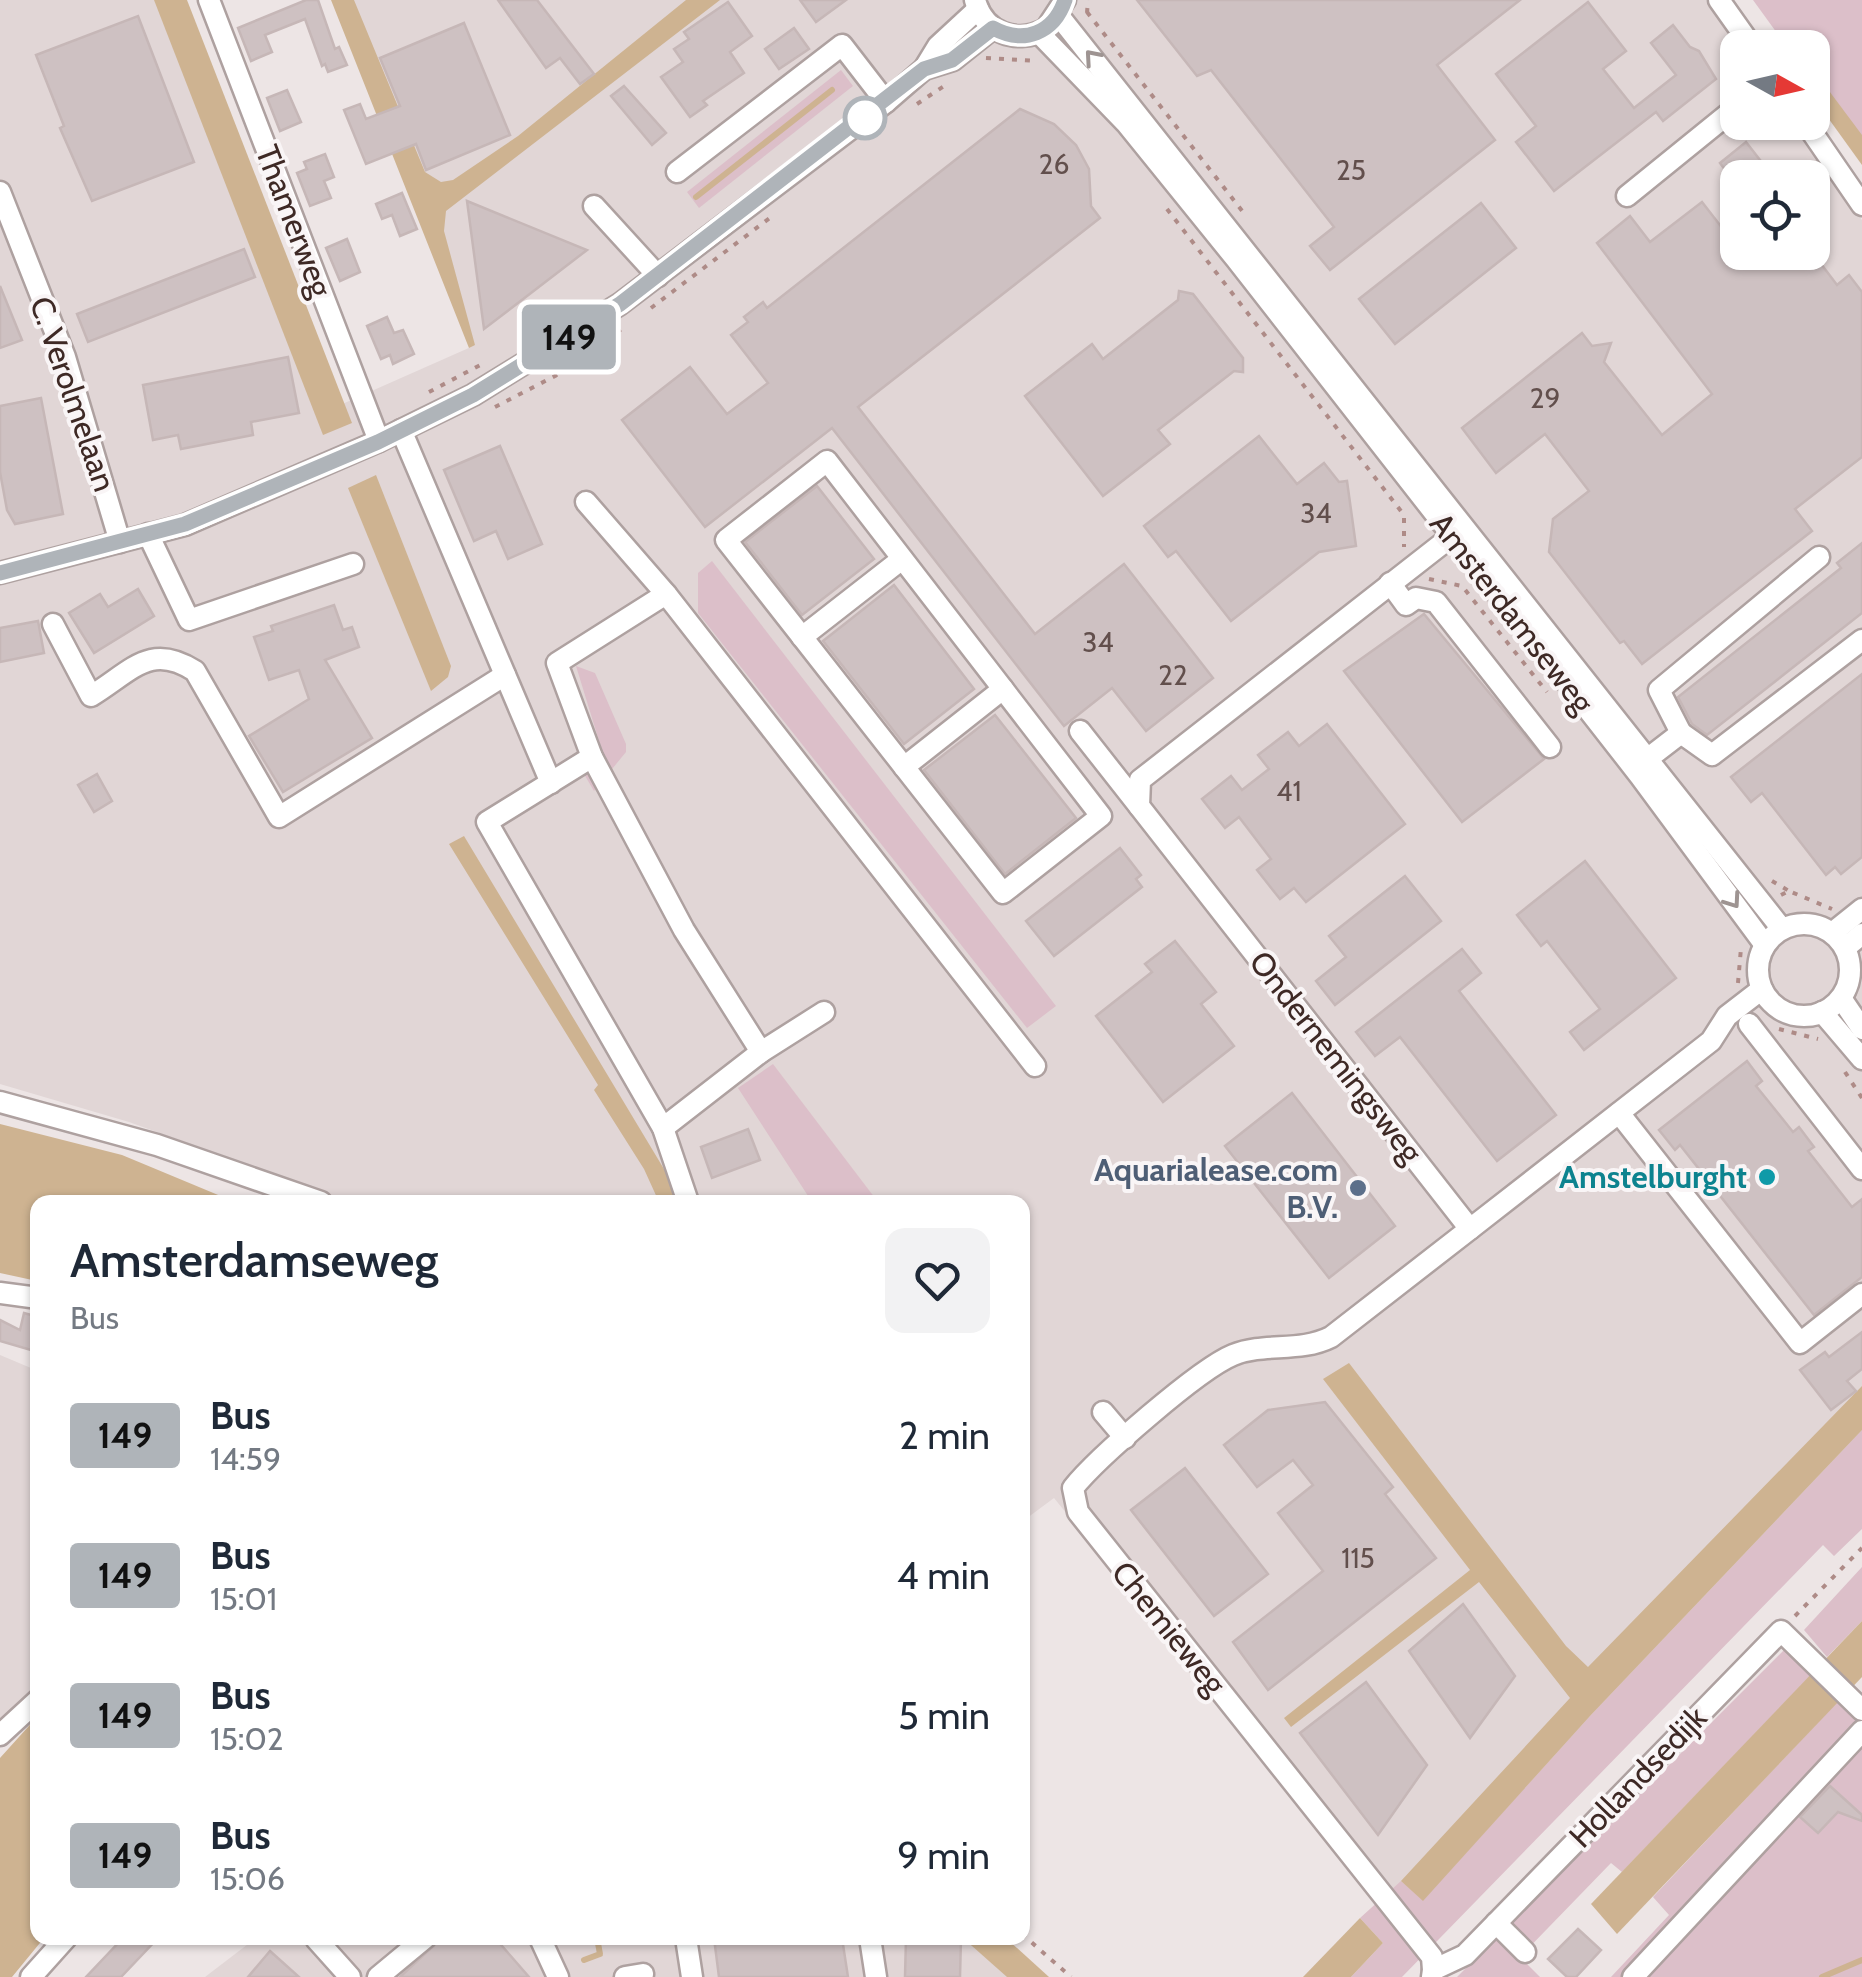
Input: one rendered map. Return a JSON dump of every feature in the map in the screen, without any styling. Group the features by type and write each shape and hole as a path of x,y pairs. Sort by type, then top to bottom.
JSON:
{"street":[{"name":"Thamerweg","path":"209,0 378,442"},
{"path":"1719,0 1740,30"},
{"path":"0,573 148,534 250,498 401,430 545,352 658,276 886,102 924,69 938,46 976,4 993,28 1015,36 1039,33 1062,8"},
{"name":"Amsterdamseweg","path":"1062,8 1646,760 1782,929"},
{"path":"924,69 952,60 993,28"},
{"name":"Amsterdamseweg","path":"1039,33 1126,123 1452,536 1765,945"},
{"path":"677,172 842,46 886,102"},
{"path":"1627,196 1720,121"},
{"path":"1817,140 1862,205"},
{"name":"C. Verolmelaan","path":"0,192 65,357 120,542"},
{"path":"594,206 658,276"},
{"path":"401,430 550,782"},
{"path":"827,461 1101,816 1003,894 802,637 726,540 827,461"},
{"path":"586,502 666,594 1035,1066"},
{"path":"148,534 190,620 353,564"},
{"path":"1139,806 1140,780 1452,536"},
{"path":"1819,557 1659,690 1680,733 1712,755 1862,640"},
{"path":"802,637 902,559"},
{"path":"1390,583 1406,605 1416,598 1436,602 1550,748"},
{"path":"666,594 557,662 592,757 684,930 761,1052"},
{"path":"53,624 91,696 158,655 174,657 195,672 279,817 505,676"},
{"path":"904,767 1003,689"},
{"name":"Ondernemingsweg","path":"1080,731 1470,1228"},
{"path":"1646,760 1680,733"},
{"path":"592,757 487,822 663,1128 686,1195"},
{"path":"1087,797 1114,775"},
{"path":"1758,1006 1796,1016 1822,1012 1840,998 1850,974 1849,929 1808,924 1782,929 1765,945 1759,959 1758,1006 1862,1170"},
{"path":"1840,998 1862,1029"},
{"path":"1470,1228 1556,1173 1619,1113 1758,1006"},
{"path":"663,1128 761,1052 824,1012"},
{"path":"1822,1012 1862,1059"},
{"path":"0,1102 50,1108 300,1195"},
{"path":"1619,1113 1800,1343 1862,1294"},
{"name":"Chemieweg","path":"1433,1973 1432,1957 1329,1813 1078,1512 1072,1488 1125,1438 1233,1355 1311,1346 1374,1318 1470,1228"},
{"path":"0,1293 30,1297"},
{"path":"1103,1412 1125,1438"},
{"path":"1781,1631 1856,1704"},
{"name":"Hollandsedijk","path":"1433,1973 1458,1961 1781,1631"},
{"path":"0,1735 30,1707"},
{"path":"1634,1977 1862,1731"},
{"path":"1496,1923 1526,1952"},
{"path":"31,1977 60,1945"},
{"path":"321,1945 350,1977"},
{"path":"378,1977 416,1945"},
{"path":"543,1945 558,1977"},
{"path":"687,1945 692,1977"},
{"path":"871,1945 876,1977"}],"path":[{"name":"Amsterdamseweg","path":"1161,200 1404,514 1407,528 1403,552 1412,566 1422,578 1446,579 1462,586 1557,706"},
{"path":"420,398 490,360"},
{"path":"1765,907 1790,892 1838,912 1849,929"},
{"path":"1748,922 1737,931 1742,952 1738,984 1771,1028 1799,1032 1826,1042"},
{"path":"1781,1631 1862,1548"},
{"path":"1030,1941 1071,1977"}],"shaded area":[{"path":"0,0 175,0 331,409 471,347 339,0 1706,0 1727,30 1720,30 1720,140 1804,140 1819,160 1720,160 1720,270 1830,270 1830,176 1862,220 1862,1442 1394,1918 1054,1498 1030,1516 1030,1195 328,1195 129,1122 0,1084"},
{"path":"154,0 187,0 352,423 323,435"},
{"path":"331,0 354,0 425,172 441,182 453,180 518,136 686,0 720,0 446,211 444,231 475,345 469,348"},
{"path":"1753,0 1862,0 1862,154 1830,108 1830,30 1775,30"},
{"path":"841,70 853,86 699,208 687,192"},
{"path":"1830,92 1862,135 1862,165 1830,121"},
{"path":"376,475 451,666 448,677 431,691 348,488"},
{"path":"712,561 1056,1006 1027,1028 698,613 698,573"},
{"path":"576,666 595,673 626,744 626,752 594,791 581,769 600,744"},
{"path":"464,836 676,1195 656,1195 644,1169 594,1090 598,1085 449,844"},
{"path":"773,1064 873,1195 807,1195 738,1088"},
{"path":"0,1124 122,1155 218,1195 30,1195 30,1279 0,1273"},
{"path":"0,1355 30,1368 30,1695 0,1723"},
{"path":"1349,1363 1566,1646 1588,1667 1862,1386 1862,1430 1590,1716 1423,1901 1401,1881 1570,1698 1479,1582 1291,1727 1284,1718 1470,1570 1323,1379"},
{"path":"1862,1430 1862,1529 1834,1556 1823,1545 1402,1977 1351,1977 1383,1943 1360,1918 1401,1881 1423,1900 1590,1716"},
{"path":"1862,1567 1862,1621 1827,1657 1804,1630"},
{"path":"1862,1621 1862,1677 1617,1934 1591,1904"},
{"path":"1784,1650 1796,1653 1814,1672 1622,1872 1611,1863 1520,1957 1540,1977 1457,1977"},
{"path":"1840,1699 1862,1722 1862,1977 1611,1977 1669,1915 1653,1897"},
{"path":"30,1725 30,1945 38,1945 12,1977 0,1977 0,1758"},
{"path":"1360,1918 1383,1943 1351,1977 1303,1977"},
{"path":"247,1945 1001,1945 1036,1977 205,1977"},
{"path":"971,1945 1014,1945 1049,1977 1007,1977"}],"building":[{"path":"306,0 318,0 335,49 339,47 347,65 328,72 325,64 322,66 305,19 265,35 272,52 251,61 238,28"},
{"path":"498,0 537,0 594,74 580,84 560,58 546,68"},
{"path":"800,0 846,0 816,22"},
{"path":"1137,0 1520,0 1437,65 1495,140 1330,270 1310,246 1334,227 1211,70 1197,76"},
{"path":"728,2 752,36 730,52 744,73 703,101 707,105 690,117 661,77 683,62 674,49 689,39 684,32"},
{"path":"1588,2 1626,51 1603,69 1634,108 1676,75 1651,43 1673,25 1690,47 1699,51 1716,79 1663,121 1656,112 1554,191 1516,142 1536,126 1496,74"},
{"path":"138,16 194,162 92,201 60,128 64,126 36,55"},
{"path":"464,23 510,135 426,170 416,144 366,164 344,110 360,104 366,119 400,106 380,58"},
{"path":"794,28 809,49 779,69 765,49"},
{"path":"624,86 666,133 652,145 611,96"},
{"path":"287,90 301,122 280,131 267,98"},
{"path":"1020,109 1054,124 1076,145 1089,169 1091,206 1100,218 858,407 1035,634 1124,564 1213,678 1146,731 1112,688 1064,726 832,428 705,527 622,420 690,367 727,414 768,383 731,335 748,322 744,317 763,302 767,308"},
{"path":"1746,142 1760,160 1724,160"},
{"path":"325,154 334,177 324,181 331,198 310,206 297,173 307,169 304,162"},
{"path":"402,193 417,229 400,236 392,215 382,219 376,204"},
{"path":"467,201 587,250 484,329"},
{"path":"1702,202 1720,225 1720,270 1826,270 1837,285 1849,275 1862,292 1862,457 1795,509 1812,531 1642,664 1624,641 1620,643 1549,552 1553,519 1589,491 1545,434 1496,473 1462,428 1582,333 1592,346 1611,343 1604,362 1662,435 1712,394 1597,243 1630,216 1650,242"},
{"path":"1481,203 1516,248 1395,344 1359,299"},
{"path":"347,239 360,272 340,281 326,248"},
{"path":"244,249 255,277 88,342 77,314"},
{"path":"0,286 22,340 0,348"},
{"path":"1179,291 1193,294 1243,358 1243,372 1234,371 1158,430 1170,444 1103,496 1025,396 1092,344 1103,359 1178,300"},
{"path":"387,317 394,333 403,330 414,354 393,364 390,355 381,359 367,326"},
{"path":"288,357 299,413 251,422 253,435 181,449 178,435 153,440 143,385"},
{"path":"41,398 63,514 15,524 7,510 0,472 0,406"},
{"path":"1259,436 1297,484 1324,463 1339,482 1347,481 1356,546 1319,552 1231,621 1176,551 1168,557 1144,526"},
{"path":"500,446 542,544 508,559 496,531 474,541 444,470"},
{"path":"817,486 874,559 802,615 745,542"},
{"path":"1862,543 1862,613 1707,735 1692,724 1678,697 1841,568 1837,563"},
{"path":"894,585 974,689 904,744 823,641"},
{"path":"138,589 154,616 94,653 69,613 100,594 108,607"},
{"path":"334,605 343,630 352,627 359,647 325,660 372,738 283,792 249,736 309,699 299,670 269,680 254,637 273,631 271,626"},
{"path":"1424,614 1544,759 1462,822 1344,671"},
{"path":"38,621 44,653 0,662 0,628"},
{"path":"1862,674 1862,857 1841,874 1835,867 1826,875 1762,793 1751,802 1731,777"},
{"path":"995,715 1076,818 1005,874 924,770"},
{"path":"1327,724 1405,824 1306,902 1294,888 1280,899 1257,870 1271,859 1239,817 1225,828 1202,799 1231,776 1242,790 1269,769 1258,755 1288,732 1299,746"},
{"path":"97,774 112,801 94,812 78,785"},
{"path":"1120,848 1141,875 1136,879 1142,887 1054,956 1026,921"},
{"path":"1585,861 1676,978 1584,1050 1570,1032 1600,1009 1547,941 1541,946 1517,915"},
{"path":"1405,876 1441,921 1335,1005 1316,981 1346,957 1329,936"},
{"path":"1175,941 1216,992 1201,1004 1234,1046 1163,1102 1096,1016 1152,972 1145,964"},
{"path":"1462,949 1481,973 1459,991 1556,1115 1497,1161 1400,1037 1375,1056 1356,1032"},
{"name":"Amstelburght","path":"1747,1061 1762,1081 1756,1086 1793,1132 1799,1127 1814,1147 1808,1151 1852,1207 1862,1199 1862,1277 1814,1315 1680,1145 1675,1150 1659,1130"},
{"path":"1292,1093 1395,1226 1329,1278 1225,1146"},
{"path":"748,1129 760,1160 712,1178 701,1147"},
{"path":"24,1313 30,1315 30,1350 0,1341 0,1320 20,1330"},
{"path":"1862,1332 1862,1369 1847,1381 1856,1391 1831,1410 1800,1370 1825,1352 1829,1357"},
{"path":"1325,1402 1393,1487 1385,1494 1436,1558 1268,1690 1233,1642 1323,1571 1278,1513 1313,1485 1293,1460 1257,1487 1224,1445 1268,1410"},
{"path":"1185,1468 1268,1574 1214,1616 1131,1510"},
{"path":"1463,1604 1515,1676 1470,1738 1409,1651"},
{"path":"1366,1682 1427,1765 1378,1835 1300,1733"},
{"path":"1830,1786 1862,1815 1862,1821 1838,1812 1818,1833 1800,1817"},
{"path":"1578,1929 1601,1950 1576,1977 1567,1977 1548,1959"},
{"path":"116,1945 151,1945 121,1977 86,1977"},
{"path":"434,1945 501,1945 529,1977 400,1977"},
{"path":"715,1945 843,1945 848,1977 719,1977"},
{"path":"906,1945 961,1945 960,1977 905,1977"},
{"path":"270,1951 299,1977 248,1977"}],"waterway":[{"path":"696,197 832,90"},
{"path":"584,1960 600,1954 598,1945"},
{"path":"1822,1977 1862,1960"}],"bus line":[{"name":"149","path":"0,573 185,524 378,442 473,395 620,304 924,69 952,60 993,28 1015,36 1039,33 1053,23 1065,0"}],"place":[{"name":"Amstelburght","path":"1767,1177"},
{"name":"Aquarialease.com B.V.","path":"1358,1188"}]}
